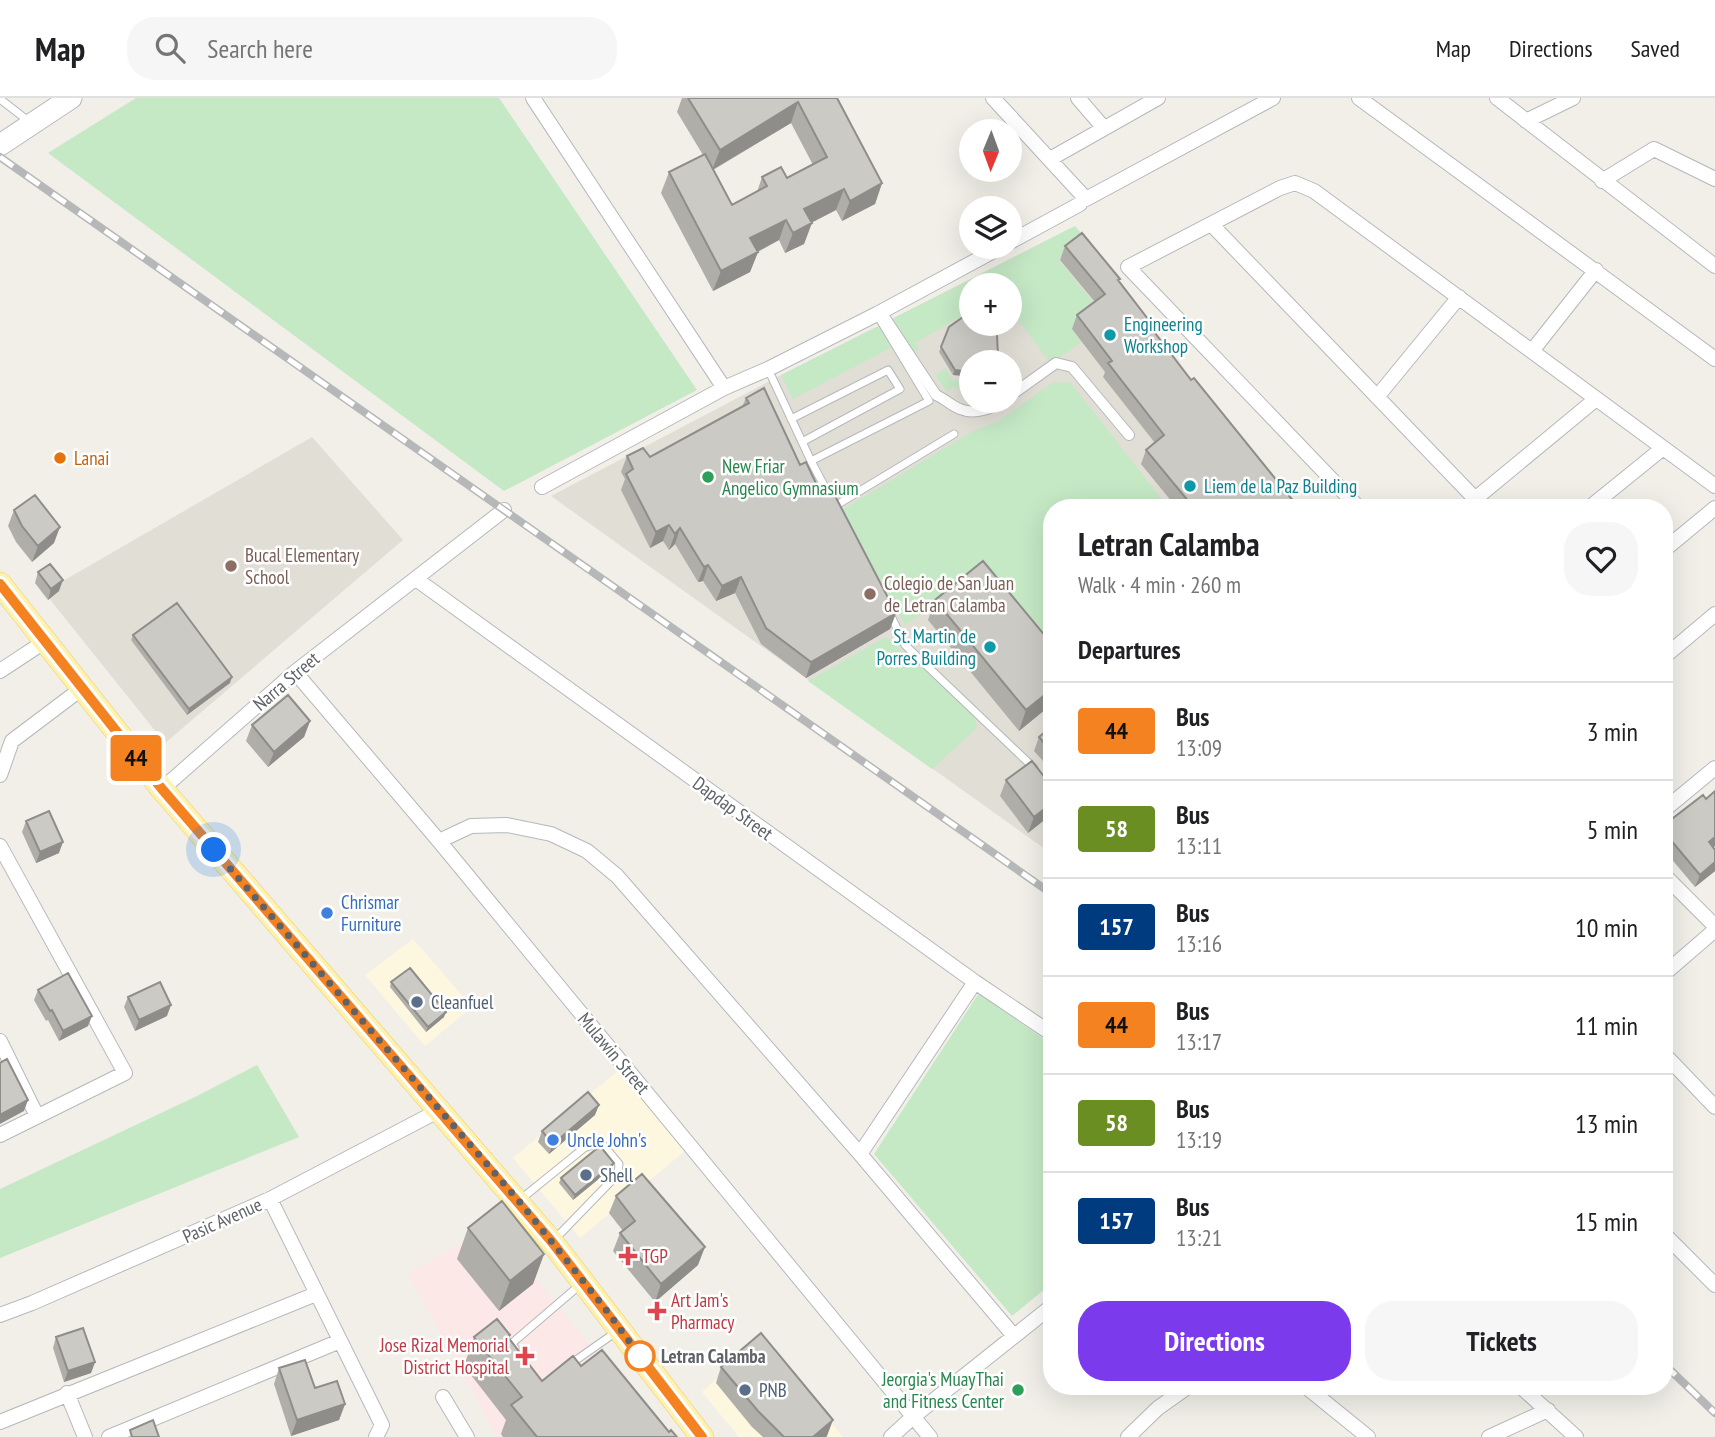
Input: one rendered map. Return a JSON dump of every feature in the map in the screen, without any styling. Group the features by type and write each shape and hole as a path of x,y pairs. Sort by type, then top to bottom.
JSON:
{"main road":[{"path":"0,145 71,98"},
{"path":"0,584 162,789 438,1111 519,1201 702,1437"}],"street":[{"path":"533,98 724,388"},
{"path":"993,98 1086,199 1273,98"},
{"path":"1078,98 1103,127"},
{"path":"1050,159 1158,98"},
{"path":"1359,98 1715,359"},
{"path":"1497,98 1715,266"},
{"path":"1526,121 1573,98"},
{"path":"1602,181 1654,149 1715,179"},
{"path":"1350,499 1128,267 1280,188 1295,183 1314,191 1715,486"},
{"path":"1022,235 1080,204"},
{"path":"1212,225 1476,499"},
{"path":"542,487 724,388 879,313 979,259"},
{"path":"1532,351 1596,270"},
{"path":"1377,397 1459,297"},
{"path":"879,313 936,395 959,408"},
{"path":"1022,387 1056,363 1073,367 1129,435"},
{"path":"1484,499 1596,398"},
{"path":"1601,499 1663,448"},
{"path":"1673,543 1715,508"},
{"name":"Narra Street","path":"162,789 295,672 504,510"},
{"name":"Dapdap Street","path":"416,579 975,982 1043,1028"},
{"path":"1673,649 1715,614"},
{"path":"0,671 44,642"},
{"name":"Mulawin Street","path":"295,672 439,841 930,1437"},
{"path":"0,775 12,741 81,689"},
{"path":"1673,803 1715,768"},
{"path":"439,841 471,826 507,825 551,834 587,851 617,876 860,1154 1014,1336"},
{"path":"0,846 125,1073 0,1135"},
{"path":"1673,884 1715,928 1673,966"},
{"path":"860,1154 975,982"},
{"path":"0,1041 37,1116"},
{"path":"1673,1063 1715,1107"},
{"name":"Pasic Avenue","path":"0,1315 270,1199 438,1111"},
{"path":"270,1199 382,1425 376,1437"},
{"path":"1673,1243 1715,1285"},
{"path":"0,1422 316,1294"},
{"path":"891,1437 1043,1313"},
{"path":"109,1437 340,1341"},
{"path":"67,1393 85,1437"},
{"path":"1128,1437 1158,1408 1176,1395"},
{"path":"1316,1395 1368,1437"},
{"path":"1530,1395 1576,1437"},
{"path":"443,1397 467,1437"},
{"path":"1489,1437 1548,1410"}],"lane":[{"path":"0,99 31,123"},
{"path":"811,461 929,401 879,313"},
{"path":"768,369 841,518"},
{"path":"791,419 888,370 900,389 802,442"},
{"path":"835,506 954,434"},
{"path":"888,610 905,645 1039,773"},
{"path":"519,1201 594,1144 604,1146 619,1164 618,1174 611,1183 552,1242"},
{"path":"519,1354 512,1344 584,1282"},
{"path":"564,1369 620,1329"}],"shaded area":[{"name":"Colegio de San Juan de Letran Calamba","path":"1075,226 1284,499 1043,499 1043,848 551,496 959,285 959,336 1022,336 1022,273 982,273 1010,259 1022,259 1022,253"},
{"name":"Bucal Elementary School","path":"312,437 403,540 165,743 44,592"},
{"path":"413,939 472,1007 425,1046 365,975"},
{"path":"619,1070 686,1150 580,1238 513,1158"},
{"name":"Jose Rizal Memorial District Hospital","path":"493,1225 663,1437 497,1437 408,1274"},
{"path":"761,1338 843,1437 739,1437 702,1392"}],"green space":[{"path":"136,98 499,98 697,390 504,491 48,153"},
{"path":"1075,226 1086,239 1058,259 1097,307 1071,328 1081,342 1051,364 1022,325 1022,273 982,273 1010,259 1022,259 1022,253"},
{"path":"959,285 959,317 915,343 919,349 910,354 890,320"},
{"path":"885,323 898,344 793,399 781,375"},
{"path":"945,368 953,381 959,381 959,388 953,387 947,392 936,376"},
{"path":"1070,382 1162,499 1043,499 1043,647 982,572 905,625 842,510 973,431 999,421 1010,413 1022,413 1022,405 1052,383"},
{"path":"886,637 973,712 977,728 932,769 808,681"},
{"path":"979,993 1043,1039 1043,1290 1012,1316 874,1154"},
{"path":"257,1065 299,1137 0,1258 0,1189"}],"building":[{"path":"688,98 837,98 882,183 850,201 844,189 804,209 812,223 793,233 786,220 750,238 758,252 721,271 669,172 705,154 732,205 767,186 762,177 781,167 787,178 827,157 798,102 720,150"},
{"path":"1082,233 1120,279 1118,280 1154,327 1152,329 1191,380 1194,378 1292,499 1187,499 1146,450 1164,435 1108,363 1112,361 1077,315 1105,294 1065,246"},
{"path":"959,320 959,336 997,336 998,350 959,350 959,370 955,370 941,347 949,327"},
{"path":"764,388 800,465 806,462 821,494 832,490 896,613 811,662 766,628 741,577 722,586 708,565 704,567 680,528 675,534 669,525 656,532 626,474 633,469 627,456 643,448 650,457 749,403 746,398"},
{"path":"35,495 60,527 38,546 22,526 14,510"},
{"name":"St. Martin de Porres Building","path":"983,561 1043,633 1043,696 1026,710 935,600"},
{"path":"50,564 63,580 51,589 38,572"},
{"path":"177,603 232,677 189,709 133,635"},
{"path":"288,695 310,721 274,752 252,725"},
{"path":"1032,761 1043,775 1043,810 1034,817 1006,780"},
{"path":"1715,791 1715,837 1709,842 1715,850 1715,862 1700,875 1673,843 1673,818 1703,795 1706,799"},
{"path":"49,811 63,842 40,852 26,821"},
{"name":"Cleanfuel","path":"410,968 446,1012 428,1027 391,982"},
{"path":"68,973 92,1016 63,1031 38,990"},
{"path":"160,982 171,1005 139,1020 128,997"},
{"path":"7,1059 28,1100 0,1115 0,1063"},
{"path":"588,1092 599,1105 553,1144 542,1131"},
{"name":"Shell","path":"600,1146 614,1163 575,1195 561,1178"},
{"path":"642,1174 705,1247 661,1284 620,1233 635,1221 616,1196"},
{"path":"502,1201 544,1254 510,1281 468,1228"},
{"path":"497,1319 542,1381 573,1356 581,1366 602,1350 669,1432 671,1430 677,1437 537,1437 511,1405 522,1397 474,1337"},
{"path":"83,1328 95,1362 68,1371 56,1337"},
{"path":"761,1333 833,1420 813,1437 784,1437 721,1367"},
{"path":"305,1360 315,1388 337,1381 345,1404 297,1420 279,1368"},
{"path":"153,1420 159,1437 132,1437 130,1430"}],"railway":[{"path":"0,157 1043,888"},
{"path":"1673,1373 1715,1413"}],"bus line":[{"name":"44","path":"0,584 162,789 438,1111 519,1201 604,1307 702,1437"}],"place":[{"name":"Engineering Workshop","path":"1110,335"},
{"name":"Lanai","path":"60,458"},
{"name":"New Friar Angelico Gymnasium","path":"708,477"},
{"name":"Liem de la Paz Building","path":"1190,486"},
{"name":"Bucal Elementary School","path":"231,566"},
{"name":"Colegio de San Juan de Letran Calamba","path":"870,594"},
{"name":"St. Martin de Porres Building","path":"990,647"},
{"name":"Chrismar Furniture","path":"327,913"},
{"name":"Cleanfuel","path":"417,1002"},
{"name":"Uncle John's","path":"553,1140"},
{"name":"Shell","path":"586,1175"},
{"name":"TGP","path":"628,1256"},
{"name":"Art Jam's Pharmacy","path":"657,1311"},
{"name":"Jose Rizal Memorial District Hospital","path":"525,1356"},
{"name":"Letran Calamba","path":"640,1356"},
{"name":"PNB","path":"745,1390"},
{"name":"Jeorgia's MuayThai and Fitness Center","path":"1018,1390"}],"route":[{"path":"214,850 438,1111 519,1201 640,1356"}]}
